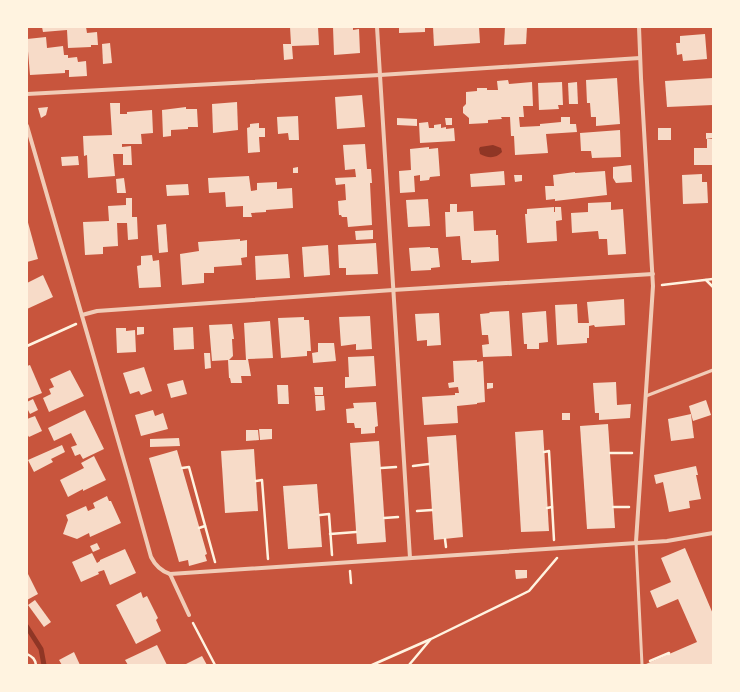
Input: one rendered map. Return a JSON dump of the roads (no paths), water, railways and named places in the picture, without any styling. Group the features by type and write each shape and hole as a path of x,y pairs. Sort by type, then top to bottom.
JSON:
{"street":[{"path":"377,27 410,558"},
{"path":"636,542 654,286 639,27"},
{"path":"27,94 380,75 640,58"},
{"path":"27,126 130,478 151,557 156,565 163,571 170,574 218,572 566,548 667,541 713,533"},
{"path":"82,315 97,311 393,290 653,274"},
{"path":"170,574 189,615"}],"lane":[{"path":"646,396 713,370"},
{"path":"636,542 642,664"}],"waterway":[{"path":"27,627 41,649 44,665"}]}
